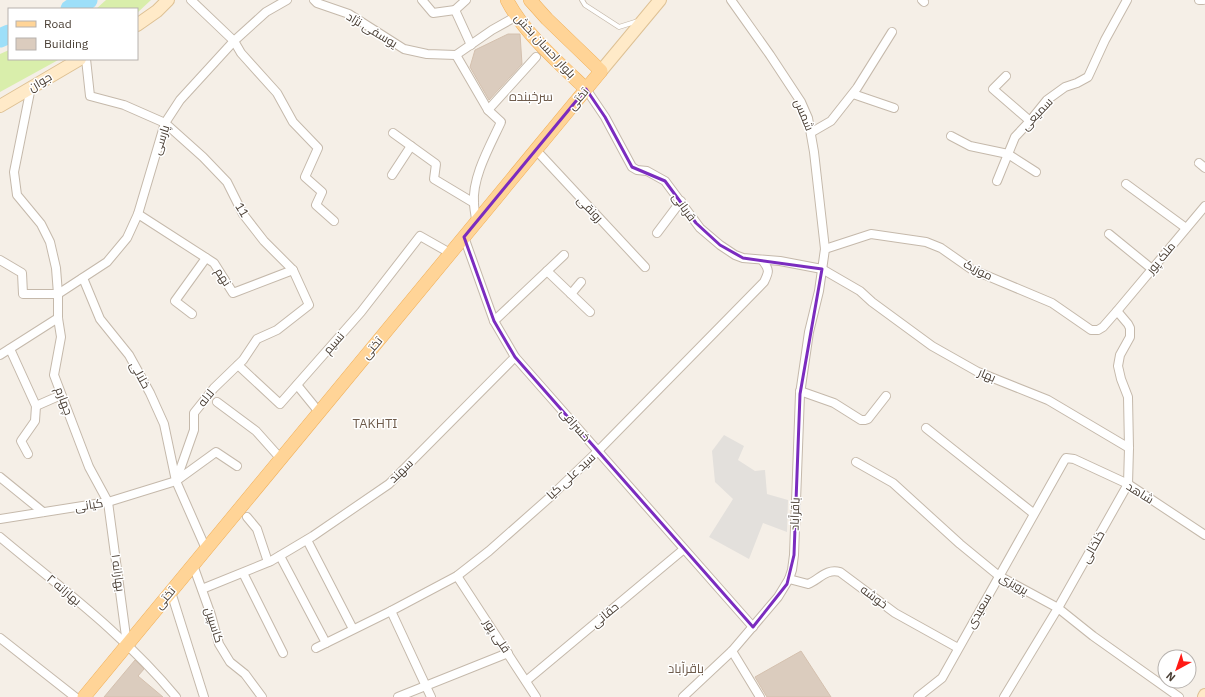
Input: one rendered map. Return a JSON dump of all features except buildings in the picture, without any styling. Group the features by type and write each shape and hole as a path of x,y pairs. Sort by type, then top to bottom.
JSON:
{"main road":[{"path":"138,23 157,11 168,0"},
{"name":"بلوار احسان بخش","path":"507,0 516,16 526,28 586,89"},
{"name":"بلوار احسان بخش","path":"530,0 547,19 601,71"},
{"name":"تختی","path":"84,697 660,0"},
{"path":"558,61 566,62 572,58 575,50 572,43"},
{"name":"جوان","path":"0,106 78,60"}],"street":[{"path":"191,0 234,41 241,53 277,93 293,122 318,148 305,177 322,192 316,206 334,221"},
{"name":"پارسی","path":"58,294 107,262 127,238 138,214 165,123 180,100 234,41 266,12 287,0"},
{"name":"یوسفی نژاد","path":"314,0 318,4 349,14 404,49 427,54 456,55"},
{"path":"422,0 433,13 455,10 466,0"},
{"name":"شمس","path":"731,0 770,55 798,98 808,118 812,132 825,249 822,269"},
{"name":"سمیعی","path":"997,181 1015,137 1048,100 1065,87 1088,77 1105,40 1127,0"},
{"path":"455,10 471,45"},
{"path":"476,222 474,203 475,189 482,165 501,122 488,110 456,55 492,30 516,16"},
{"path":"812,132 831,121 853,94 892,32"},
{"path":"488,110 536,58"},
{"name":"11","path":"86,60 90,96 124,105 165,123 228,182 243,214 264,241 293,270 309,305"},
{"path":"1006,76 993,89 1030,121"},
{"name":"چهارم","path":"31,87 14,172 17,195 41,224 50,242 56,268 58,318 61,337 54,375 89,467 108,502"},
{"name":"قربانی","path":"586,89 605,116 632,167 637,170 647,172 665,181 696,223 720,245 743,258 780,261 822,269"},
{"path":"853,94 894,108"},
{"path":"393,134 436,164 434,179 474,203"},
{"path":"951,136 970,146 1008,154 1036,172"},
{"path":"392,175 411,146"},
{"name":"رونقی","path":"536,150 645,266"},
{"path":"1126,184 1186,228"},
{"path":"657,233 681,201"},
{"name":"ملک پور","path":"1117,311 1205,206"},
{"name":"نهم","path":"138,214 214,263 233,293 293,270"},
{"name":"موزیک","path":"825,249 871,234 926,242 941,248 971,269 1052,303 1091,330 1098,330 1103,327 1117,311"},
{"path":"1108,234 1152,269"},
{"name":"نسیم","path":"238,365 280,404 361,312 420,236 450,253"},
{"name":"خسراقی","path":"464,237 494,321 515,357 754,627"},
{"path":"494,321 564,255"},
{"path":"192,314 175,301 206,258"},
{"path":"0,260 22,273 23,294 58,294"},
{"name":"سید علی کیا","path":"316,648 457,576 489,551 549,498 598,451 764,282 768,273 767,267 762,260"},
{"name":"باقرآباد","path":"683,697 732,651 754,627 778,597 792,570 794,555 800,391 809,332 819,292 822,269"},
{"name":"بهار","path":"822,269 860,291 872,302 932,346 978,372 1048,400 1129,448"},
{"path":"546,272 590,312"},
{"name":"خلالی","path":"83,278 100,319 129,355 150,393 164,424 176,481"},
{"path":"571,294 581,282"},
{"name":"لاله","path":"176,481 194,430 194,413 214,388 243,360 257,340 277,330 309,305"},
{"path":"1117,311 1130,328 1130,337 1120,355 1118,366 1120,379 1128,397 1128,484"},
{"path":"0,355 58,318"},
{"path":"10,348 36,406 35,421 22,441 28,454"},
{"name":"سهند","path":"202,589 243,573 280,556 307,540 389,484 515,357"},
{"path":"297,385 319,412"},
{"path":"800,391 834,403 862,420 868,419 886,396"},
{"path":"36,406 61,395"},
{"path":"217,402 256,431 280,459"},
{"path":"926,428 1033,513"},
{"name":"کیانی","path":"0,518 108,502 176,481 216,452 237,466"},
{"name":"سعیدی","path":"918,697 942,678 1033,513 1066,458 1070,458"},
{"name":"شاهد","path":"1070,458 1128,484 1205,535"},
{"name":"پرویزی","path":"856,462 893,483 960,544 999,576 1058,608 1093,636 1179,697"},
{"path":"0,477 43,512"},
{"path":"176,481 206,549"},
{"name":"خلخالی","path":"1004,697 1058,608 1128,484"},
{"name":"بهارانه ۱","path":"108,502 127,644"},
{"path":"247,516 257,529 268,562"},
{"name":"بهارانه ۲","path":"0,536 127,644 176,697"},
{"path":"307,540 353,629"},
{"name":"حقانی","path":"526,681 684,549"},
{"path":"280,556 326,643"},
{"name":"کاسپین","path":"193,564 211,615 219,644 230,662 245,674 262,697"},
{"name":"خوشه","path":"788,579 808,584 829,572 835,570 840,572 895,613 958,648"},
{"path":"243,573 283,653"},
{"name":"قلی پور","path":"457,576 536,697"},
{"path":"171,592 204,697"},
{"path":"391,611 431,697"},
{"path":"0,638 75,697"},
{"path":"732,651 760,697"},
{"path":"398,697 508,653"}],"lane":[{"path":"582,0 585,5 619,27 644,19"}],"highlighted area":[{"path":"586,89 605,117 632,167 665,181 696,223 720,245 743,258 822,269 800,394 794,555 787,584 753,627 515,357 494,321 464,237"}],"green space":[{"path":"106,0 151,0 138,12 138,8 97,8"},
{"path":"8,50 8,60 58,60 0,92 0,54"}],"shaded area":[{"path":"724,435 744,446 738,460 755,471 765,470 767,494 788,500 787,532 763,523 749,559 709,537 733,499 715,482 712,451"}],"waterway":[{"path":"72,8 88,0"},
{"path":"0,38 8,34"}],"district":[{"name":"سرخبنده","path":"531,96"},
{"name":"TAKHTI","path":"375,423"},
{"name":"باقرآباد","path":"686,668"}]}
